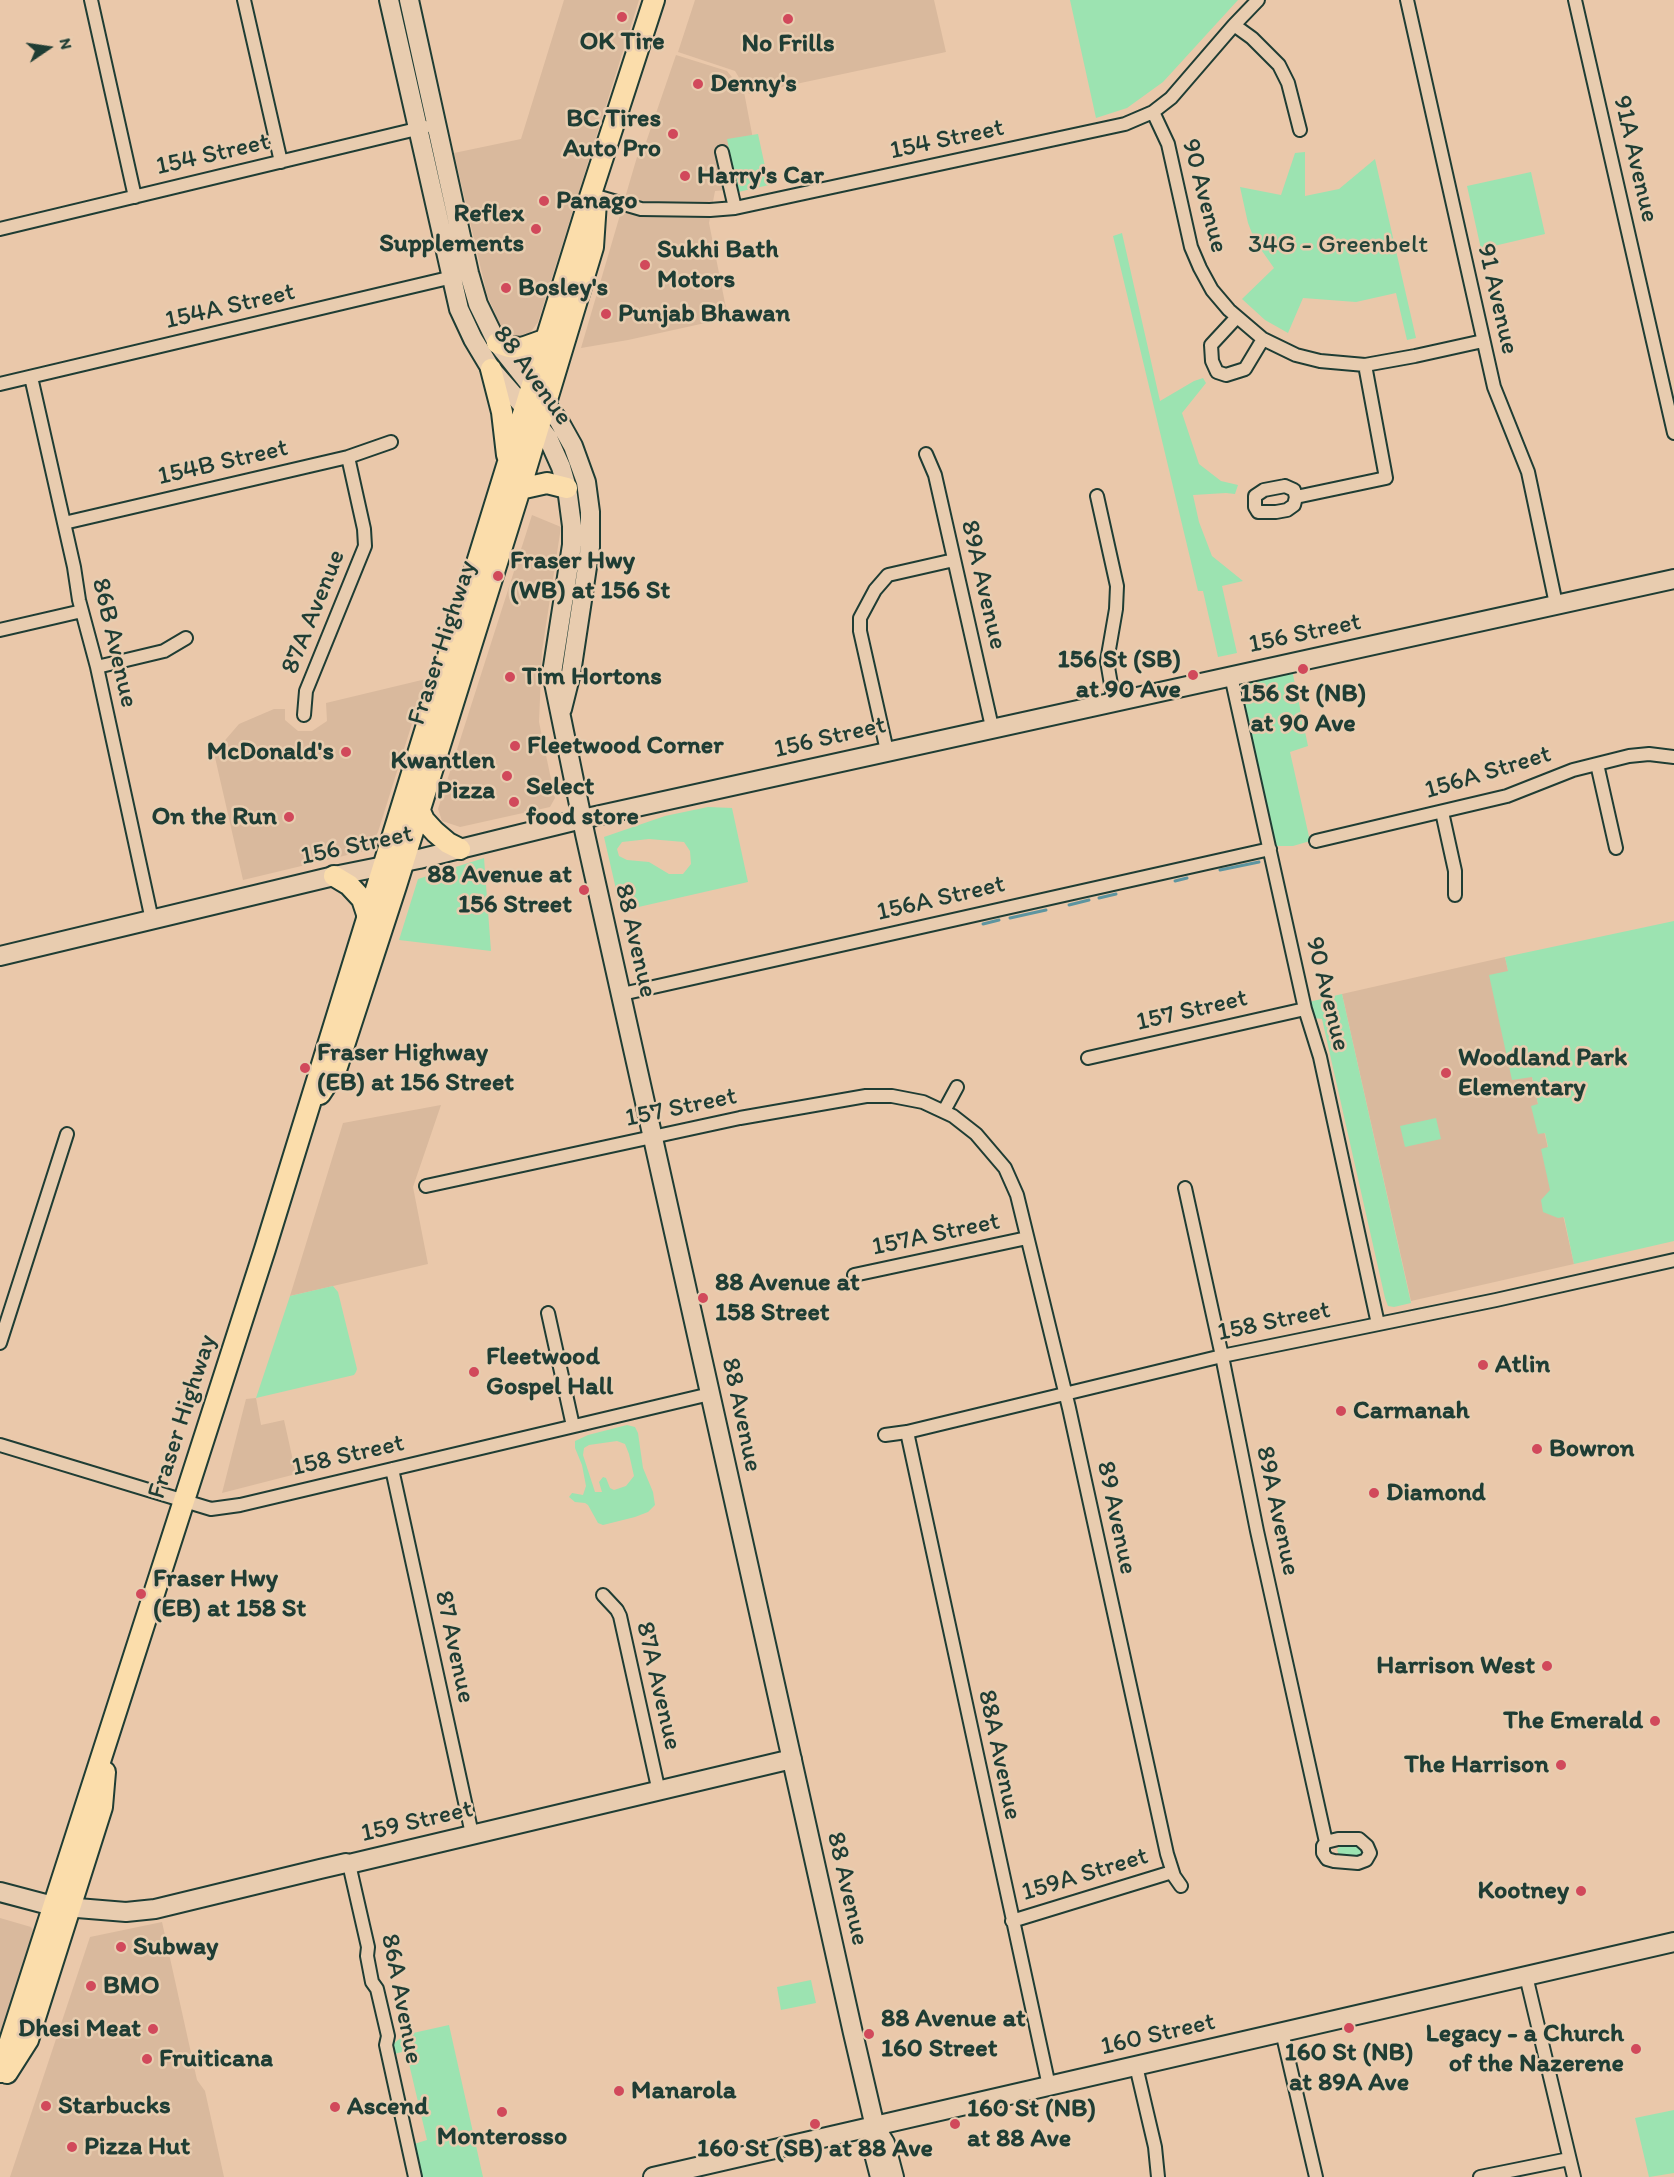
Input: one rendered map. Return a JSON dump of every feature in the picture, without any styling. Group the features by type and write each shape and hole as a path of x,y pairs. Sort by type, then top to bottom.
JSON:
{"main road":[{"name":"88 Avenue","path":"389,0 451,278 462,316 491,369 539,425 557,458 567,488 572,544 552,673 582,819 875,2127 885,2143 894,2177"},
{"name":"88 Avenue","path":"409,0 470,273 482,314 497,343 560,421 586,482 591,524 589,559 573,662 561,714"},
{"name":"Fraser Highway","path":"308,1114 336,1070 531,387 651,9 664,0"},
{"name":"Fraser Highway","path":"0,2084 28,2040 109,1736 183,1502 366,926 419,809 520,489 593,247 596,187"},
{"path":"497,343 522,348 547,339"},
{"path":"491,369 502,412 508,464"},
{"path":"520,489 547,483 567,488"},
{"name":"156 Street","path":"0,956 582,819 1674,579"},
{"path":"419,809 435,832 460,849"},
{"path":"334,876 349,885 362,899 367,914 366,926"},
{"name":"159 Street","path":"0,1892 62,1907 108,1912 143,1911 659,1792 792,1759"},
{"name":"Fraser Highway","path":"0,2072 62,1907"},
{"name":"160 Street","path":"653,2177 1674,1942"},
{"name":"88 Avenue","path":"875,2127 872,2146 880,2177"}],"street":[{"path":"91,0 135,197"},
{"path":"244,0 281,162"},
{"name":"154 Street","path":"596,187 641,209 735,208 1112,128 1136,121 1154,112 1179,91 1258,0"},
{"name":"91 Avenue","path":"1407,0 1483,341 1501,409 1528,472 1556,604"},
{"name":"91A Avenue","path":"1575,0 1674,433"},
{"path":"1234,25 1252,38 1279,65 1288,83 1300,130"},
{"name":"90 Avenue","path":"1154,112 1168,144 1195,258 1212,290 1236,318 1263,339 1296,355 1320,361 1365,365 1483,341"},
{"name":"154 Street","path":"0,229 437,124"},
{"path":"722,152 735,208"},
{"name":"154A Street","path":"0,384 470,273"},
{"path":"1236,318 1211,345 1212,361 1216,372 1226,375 1245,369 1263,339"},
{"path":"1296,497 1386,478 1365,365"},
{"name":"86B Avenue","path":"31,377 152,920"},
{"name":"154B Street","path":"64,523 348,457 391,442"},
{"name":"89A Avenue","path":"926,454 935,475 992,728"},
{"name":"87A Avenue","path":"304,715 306,691 365,546 364,529 348,457"},
{"path":"1097,496 1117,586 1116,609 1107,661 1114,702"},
{"path":"887,751 860,631 860,618 868,601 888,575 954,560"},
{"path":"0,630 82,611"},
{"path":"97,666 164,651 186,638"},
{"name":"90 Avenue","path":"1231,676 1305,1009 1320,1057 1378,1324"},
{"name":"156A Street","path":"1316,841 1516,794 1573,770 1597,764 1639,755 1674,757"},
{"path":"1597,764 1616,848"},
{"path":"1442,812 1455,871 1455,895"},
{"name":"156A Street","path":"622,994 1270,849"},
{"name":"157 Street","path":"1088,1058 1305,1009"},
{"path":"944,1111 957,1088"},
{"name":"157 Street","path":"426,1186 740,1118 866,1096 900,1097 923,1102 944,1111 976,1134 1000,1161"},
{"path":"0,1343 67,1134"},
{"name":"89 Avenue","path":"1000,1161 1013,1184 1027,1238 1065,1394 1172,1872 1181,1886"},
{"name":"89A Avenue","path":"1185,1188 1326,1842"},
{"name":"157A Street","path":"854,1275 1027,1238"},
{"name":"158 Street","path":"885,1435 907,1432 1222,1356 1674,1260"},
{"path":"548,1313 573,1426"},
{"name":"158 Street","path":"0,1444 211,1509 710,1394"},
{"name":"88A Avenue","path":"907,1432 1048,2086"},
{"name":"87 Avenue","path":"392,1469 472,1834"},
{"name":"87A Avenue","path":"603,1595 620,1616 659,1792"},
{"name":"86A Avenue","path":"349,1864 368,1947 367,1956 372,1982 377,1989 388,2036 386,2045 415,2177"},
{"name":"159A Street","path":"1012,1922 1172,1872"},
{"path":"1526,1976 1574,2177"},
{"path":"1282,2032 1316,2177"},
{"path":"1136,2066 1155,2147 1158,2177"},
{"path":"1480,2177 1569,2158"}],"shaded area":[{"path":"564,0 639,0 538,322 530,333 517,339 502,329 487,295 454,153 521,139"},
{"path":"695,0 934,0 946,52 749,94 735,71 678,52"},
{"path":"676,55 727,71 744,92 753,139 739,189 715,191 709,223 728,318 581,348 637,157 642,154"},
{"path":"532,515 561,527 542,651 539,722 555,798 550,807 460,827 442,821 438,809"},
{"path":"426,679 378,832 370,847 364,851 243,880 214,753 239,724 274,709 285,709 285,720 298,731 312,731 327,721 326,703"},
{"name":"Woodland Park Elementary","path":"1505,957 1574,1264 1411,1301 1342,994"},
{"path":"441,1105 413,1187 428,1264 290,1296 343,1123"},
{"path":"256,1398 261,1425 284,1420 296,1474 222,1493 246,1399"},
{"path":"0,1918 31,1927 34,1932 0,2037"},
{"path":"162,1922 197,2080 205,2091 224,2177 10,2177 90,1937"}],"green space":[{"path":"1070,0 1238,0 1163,82 1127,108 1096,118"},
{"path":"758,134 769,185 738,192 727,139"},
{"name":"34G - Greenbelt","path":"1305,152 1305,196 1339,189 1375,159 1416,338 1407,340 1396,293 1356,302 1303,298 1288,333 1265,320 1242,299 1274,268 1255,241 1248,223 1240,187 1281,195 1295,153"},
{"path":"1531,172 1545,234 1481,249 1467,186"},
{"path":"1122,233 1160,401 1203,378 1206,383 1182,413 1199,464 1221,481 1238,485 1235,494 1193,495 1199,522 1212,556 1243,581 1222,586 1237,653 1218,657 1203,591 1198,591 1113,236"},
{"path":"1292,670 1308,746 1290,752 1310,841 1293,846 1277,846 1273,841 1239,690 1245,681"},
{"path":"708,807 732,808 748,882 621,911 604,837 665,816","holes":["649,839 684,842 690,851 691,864 683,874 669,874 649,862 627,860 619,856 617,849 622,842"]},
{"path":"484,858 491,951 399,940 418,879"},
{"path":"1674,921 1674,1241 1574,1264 1564,1217 1558,1218 1543,1212 1541,1200 1550,1190 1541,1149 1548,1147 1545,1133 1538,1134 1531,1106 1538,1104 1532,1077 1512,1080 1489,975 1508,971 1505,957"},
{"path":"1342,994 1411,1303 1394,1307 1388,1306 1385,1298 1322,1019 1314,1018 1309,1002"},
{"path":"1436,1118 1441,1139 1405,1147 1400,1126"},
{"path":"333,1286 338,1292 357,1369 354,1375 256,1398 290,1296"},
{"path":"627,1425 635,1427 643,1468 653,1492 655,1505 648,1512 603,1525 598,1523 588,1505 575,1502 569,1497 572,1493 583,1495 586,1486 575,1441 588,1435","holes":["617,1441 625,1444 634,1476 626,1486 614,1490 603,1477 599,1482 602,1492 595,1492 583,1455 584,1448 589,1445"]},
{"path":"1343,1845 1359,1845 1362,1847 1362,1855 1358,1857 1339,1856 1337,1849"},
{"path":"811,1980 816,2003 781,2010 777,1987"},
{"path":"449,2025 483,2177 421,2177 414,2144 427,2140 406,2051 394,2054 392,2045 404,2035"},
{"path":"1674,2110 1674,2173 1649,2177 1635,2118"}],"waterway":[{"path":"1220,870 1259,862"},
{"path":"1175,881 1187,878"},
{"path":"1099,898 1116,894"},
{"path":"1069,905 1089,900"},
{"path":"1010,918 1046,910"},
{"path":"983,924 999,920"}],"place":[{"name":"OK Tire","path":"622,17"},
{"name":"No Frills","path":"788,19"},
{"name":"Denny's","path":"698,84"},
{"name":"BC Tires Auto Pro","path":"673,134"},
{"name":"Harry's Car","path":"685,176"},
{"name":"Panago","path":"544,201"},
{"name":"Reflex Supplements","path":"536,229"},
{"name":"Sukhi Bath Motors","path":"645,265"},
{"name":"Bosley's","path":"506,288"},
{"name":"Punjab Bhawan","path":"606,314"},
{"name":"Fraser Hwy (WB) at 156 St","path":"498,576"},
{"name":"156 St (NB) at 90 Ave","path":"1303,669"},
{"name":"156 St (SB) at 90 Ave","path":"1193,675"},
{"name":"Tim Hortons","path":"510,677"},
{"name":"Fleetwood Corner","path":"515,746"},
{"name":"McDonald's","path":"346,752"},
{"name":"Kwantlen Pizza","path":"507,776"},
{"name":"Select food store","path":"514,802"},
{"name":"On the Run","path":"289,817"},
{"name":"88 Avenue at 156 Street","path":"584,890"},
{"name":"Fraser Highway (EB) at 156 Street","path":"305,1068"},
{"name":"Woodland Park Elementary","path":"1446,1073"},
{"name":"88 Avenue at 158 Street","path":"703,1298"},
{"name":"Atlin","path":"1483,1365"},
{"name":"Fleetwood Gospel Hall","path":"474,1372"},
{"name":"Carmanah","path":"1341,1411"},
{"name":"Bowron","path":"1537,1449"},
{"name":"Diamond","path":"1374,1493"},
{"name":"Fraser Hwy (EB) at 158 St","path":"141,1594"},
{"name":"Harrison West","path":"1547,1666"},
{"name":"The Emerald","path":"1655,1721"},
{"name":"The Harrison","path":"1561,1765"},
{"name":"Kootney","path":"1581,1891"},
{"name":"Subway","path":"121,1947"},
{"name":"BMO","path":"91,1986"},
{"name":"160 St (NB) at 89A Ave","path":"1349,2028"},
{"name":"Dhesi Meat","path":"153,2029"},
{"name":"88 Avenue at 160 Street","path":"869,2034"},
{"name":"Legacy - a Church of the Nazerene","path":"1636,2049"},
{"name":"Fruiticana","path":"147,2059"},
{"name":"Manarola","path":"619,2091"},
{"name":"Starbucks","path":"46,2106"},
{"name":"Ascend","path":"335,2107"},
{"name":"Monterosso","path":"502,2112"},
{"name":"160 St (SB) at 88 Ave","path":"815,2124"},
{"name":"160 St (NB) at 88 Ave","path":"955,2124"},
{"name":"Pizza Hut","path":"72,2147"}]}
